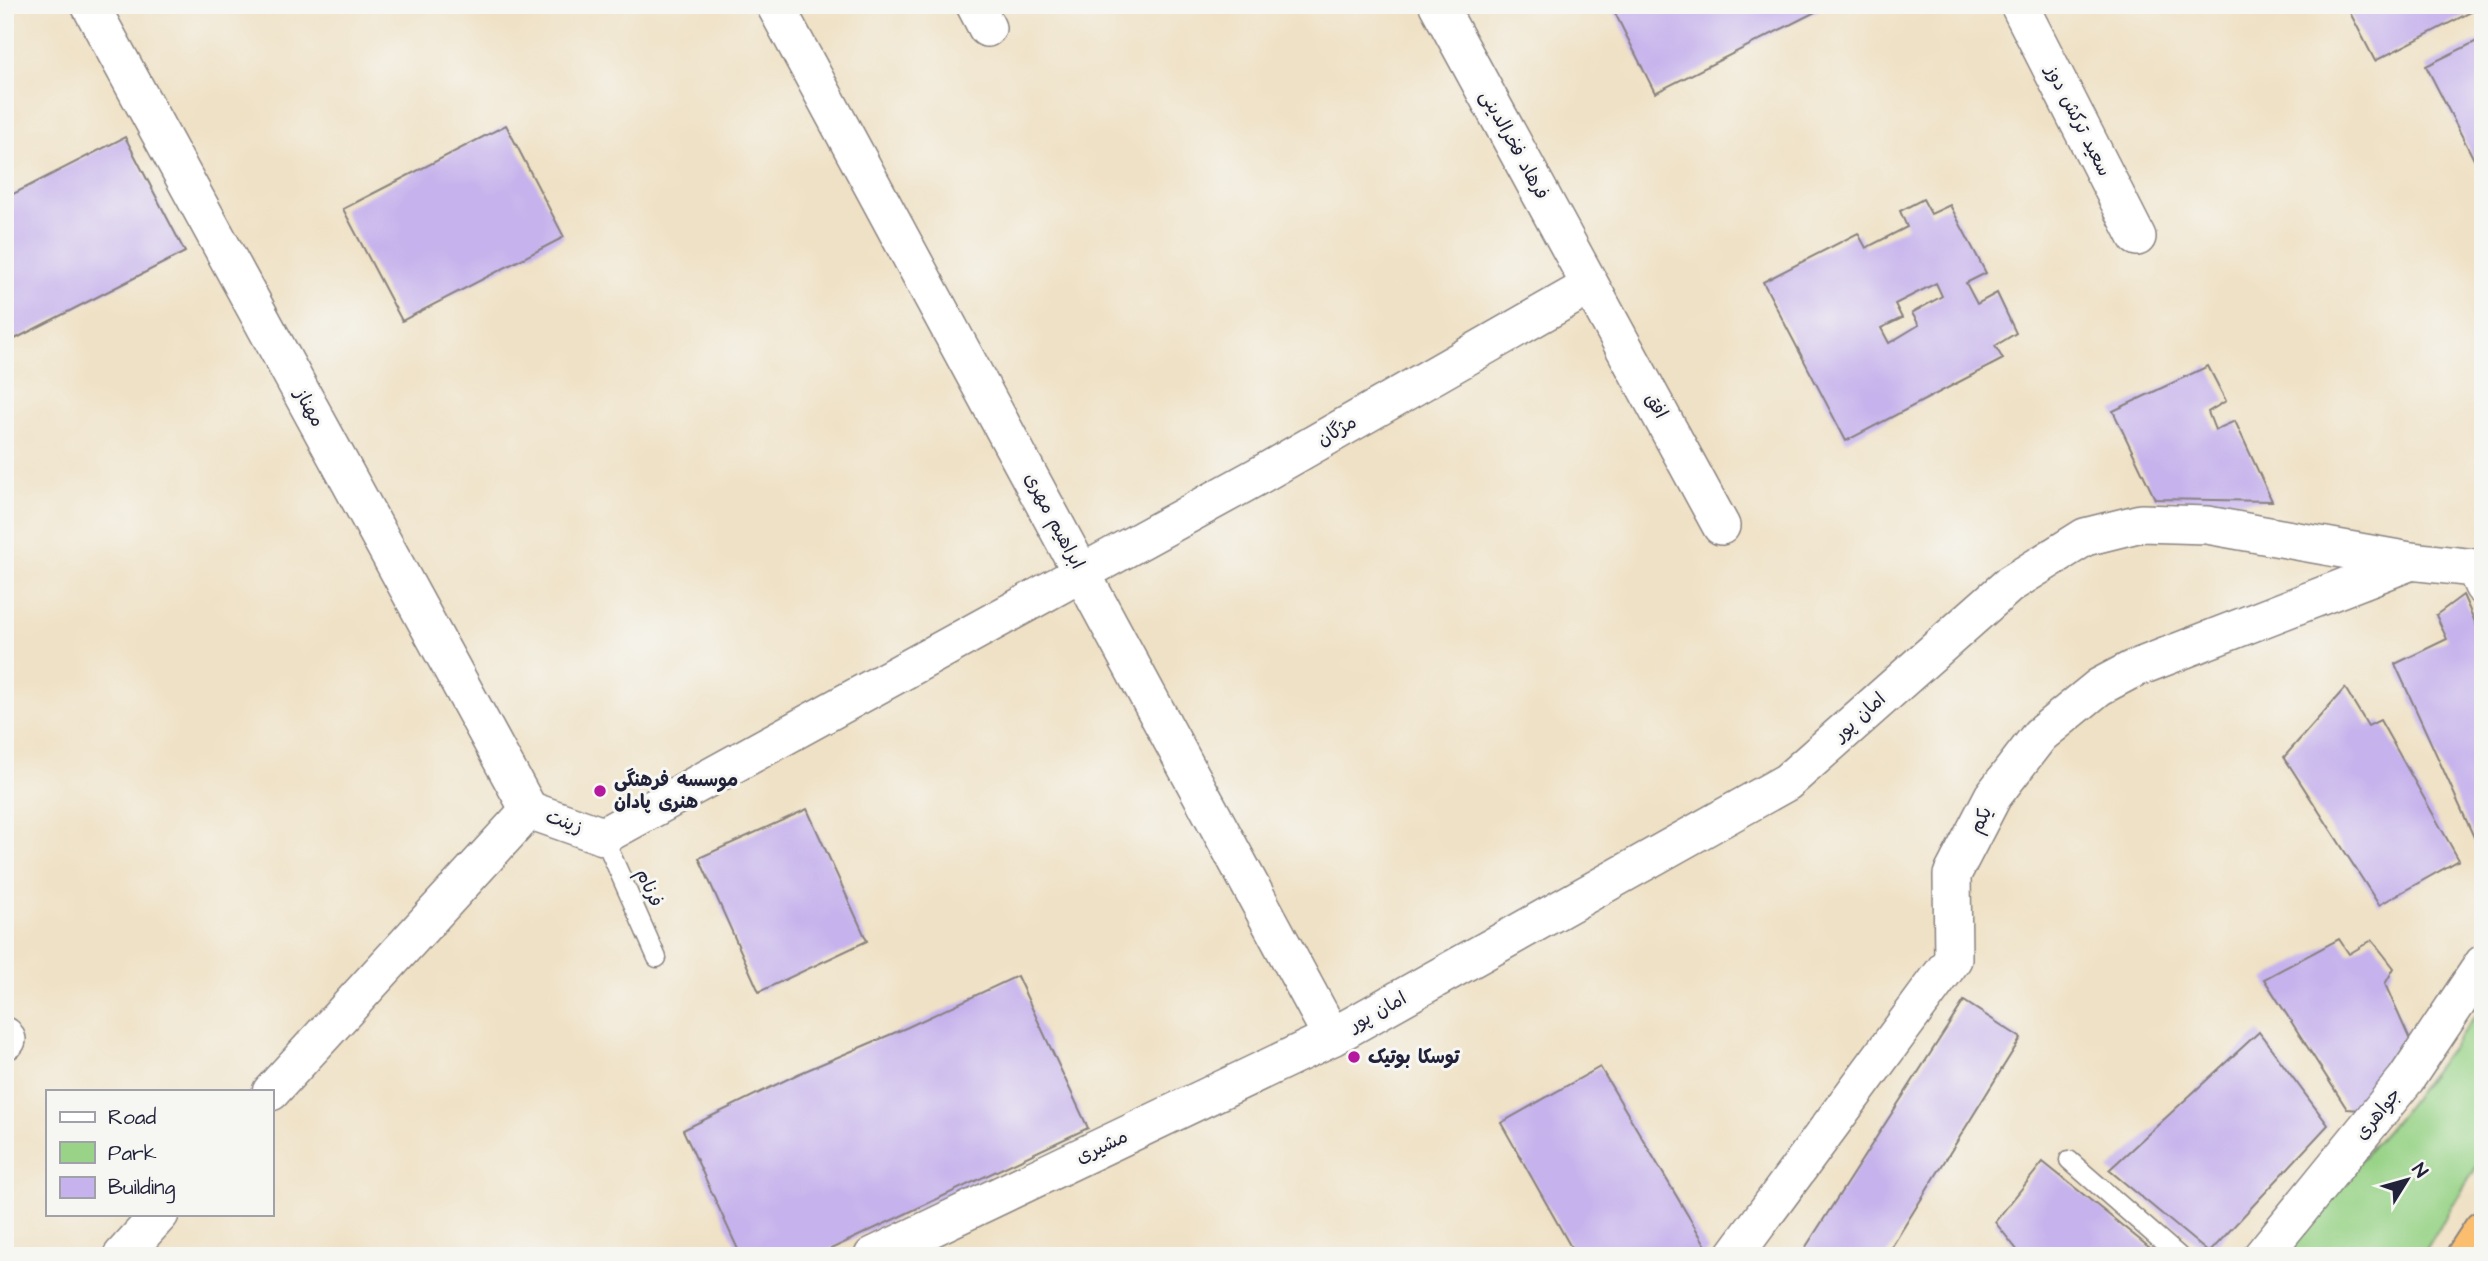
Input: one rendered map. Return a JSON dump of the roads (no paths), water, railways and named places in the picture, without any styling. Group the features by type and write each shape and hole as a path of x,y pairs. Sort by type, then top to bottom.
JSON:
{"highway":[{"path":"2466,1256 2483,1230"}],"street":[{"name":"مهناز","path":"90,5 529,810"},
{"name":"ابراهیم مهری","path":"775,5 1332,1037"},
{"name":"فرهاد فخرالدینی","path":"1438,5 1590,286"},
{"name":"سعید ترکش دوز","path":"2019,5 2137,237"},
{"name":"مژگان","path":"1081,573 1260,475 1590,286"},
{"name":"افق","path":"1590,286 1721,526"},
{"name":"امان پور","path":"1332,1037 1787,782 2010,584 2085,537 2141,523 2207,524 2410,561 2474,568 2483,586"},
{"name":"یکم","path":"1734,1256 1954,959 1952,875 1993,796 2039,735 2099,687 2131,670 2410,561"},
{"name":"زینت","path":"273,1090 529,810 603,836 1081,573"},
{"name":"جواهری","path":"2262,1256 2406,1079 2483,964"},
{"name":"مشیری","path":"873,1256 1332,1037"},
{"path":"122,1256 158,1216"}],"lane":[{"name":"فرنام","path":"603,836 657,958"},
{"path":"2069,1160 2179,1256"}],"place":[{"name":"موسسه فرهنگی هنری پادان","path":"600,791"},
{"name":"توسکا بوتیک","path":"1354,1057"}]}
